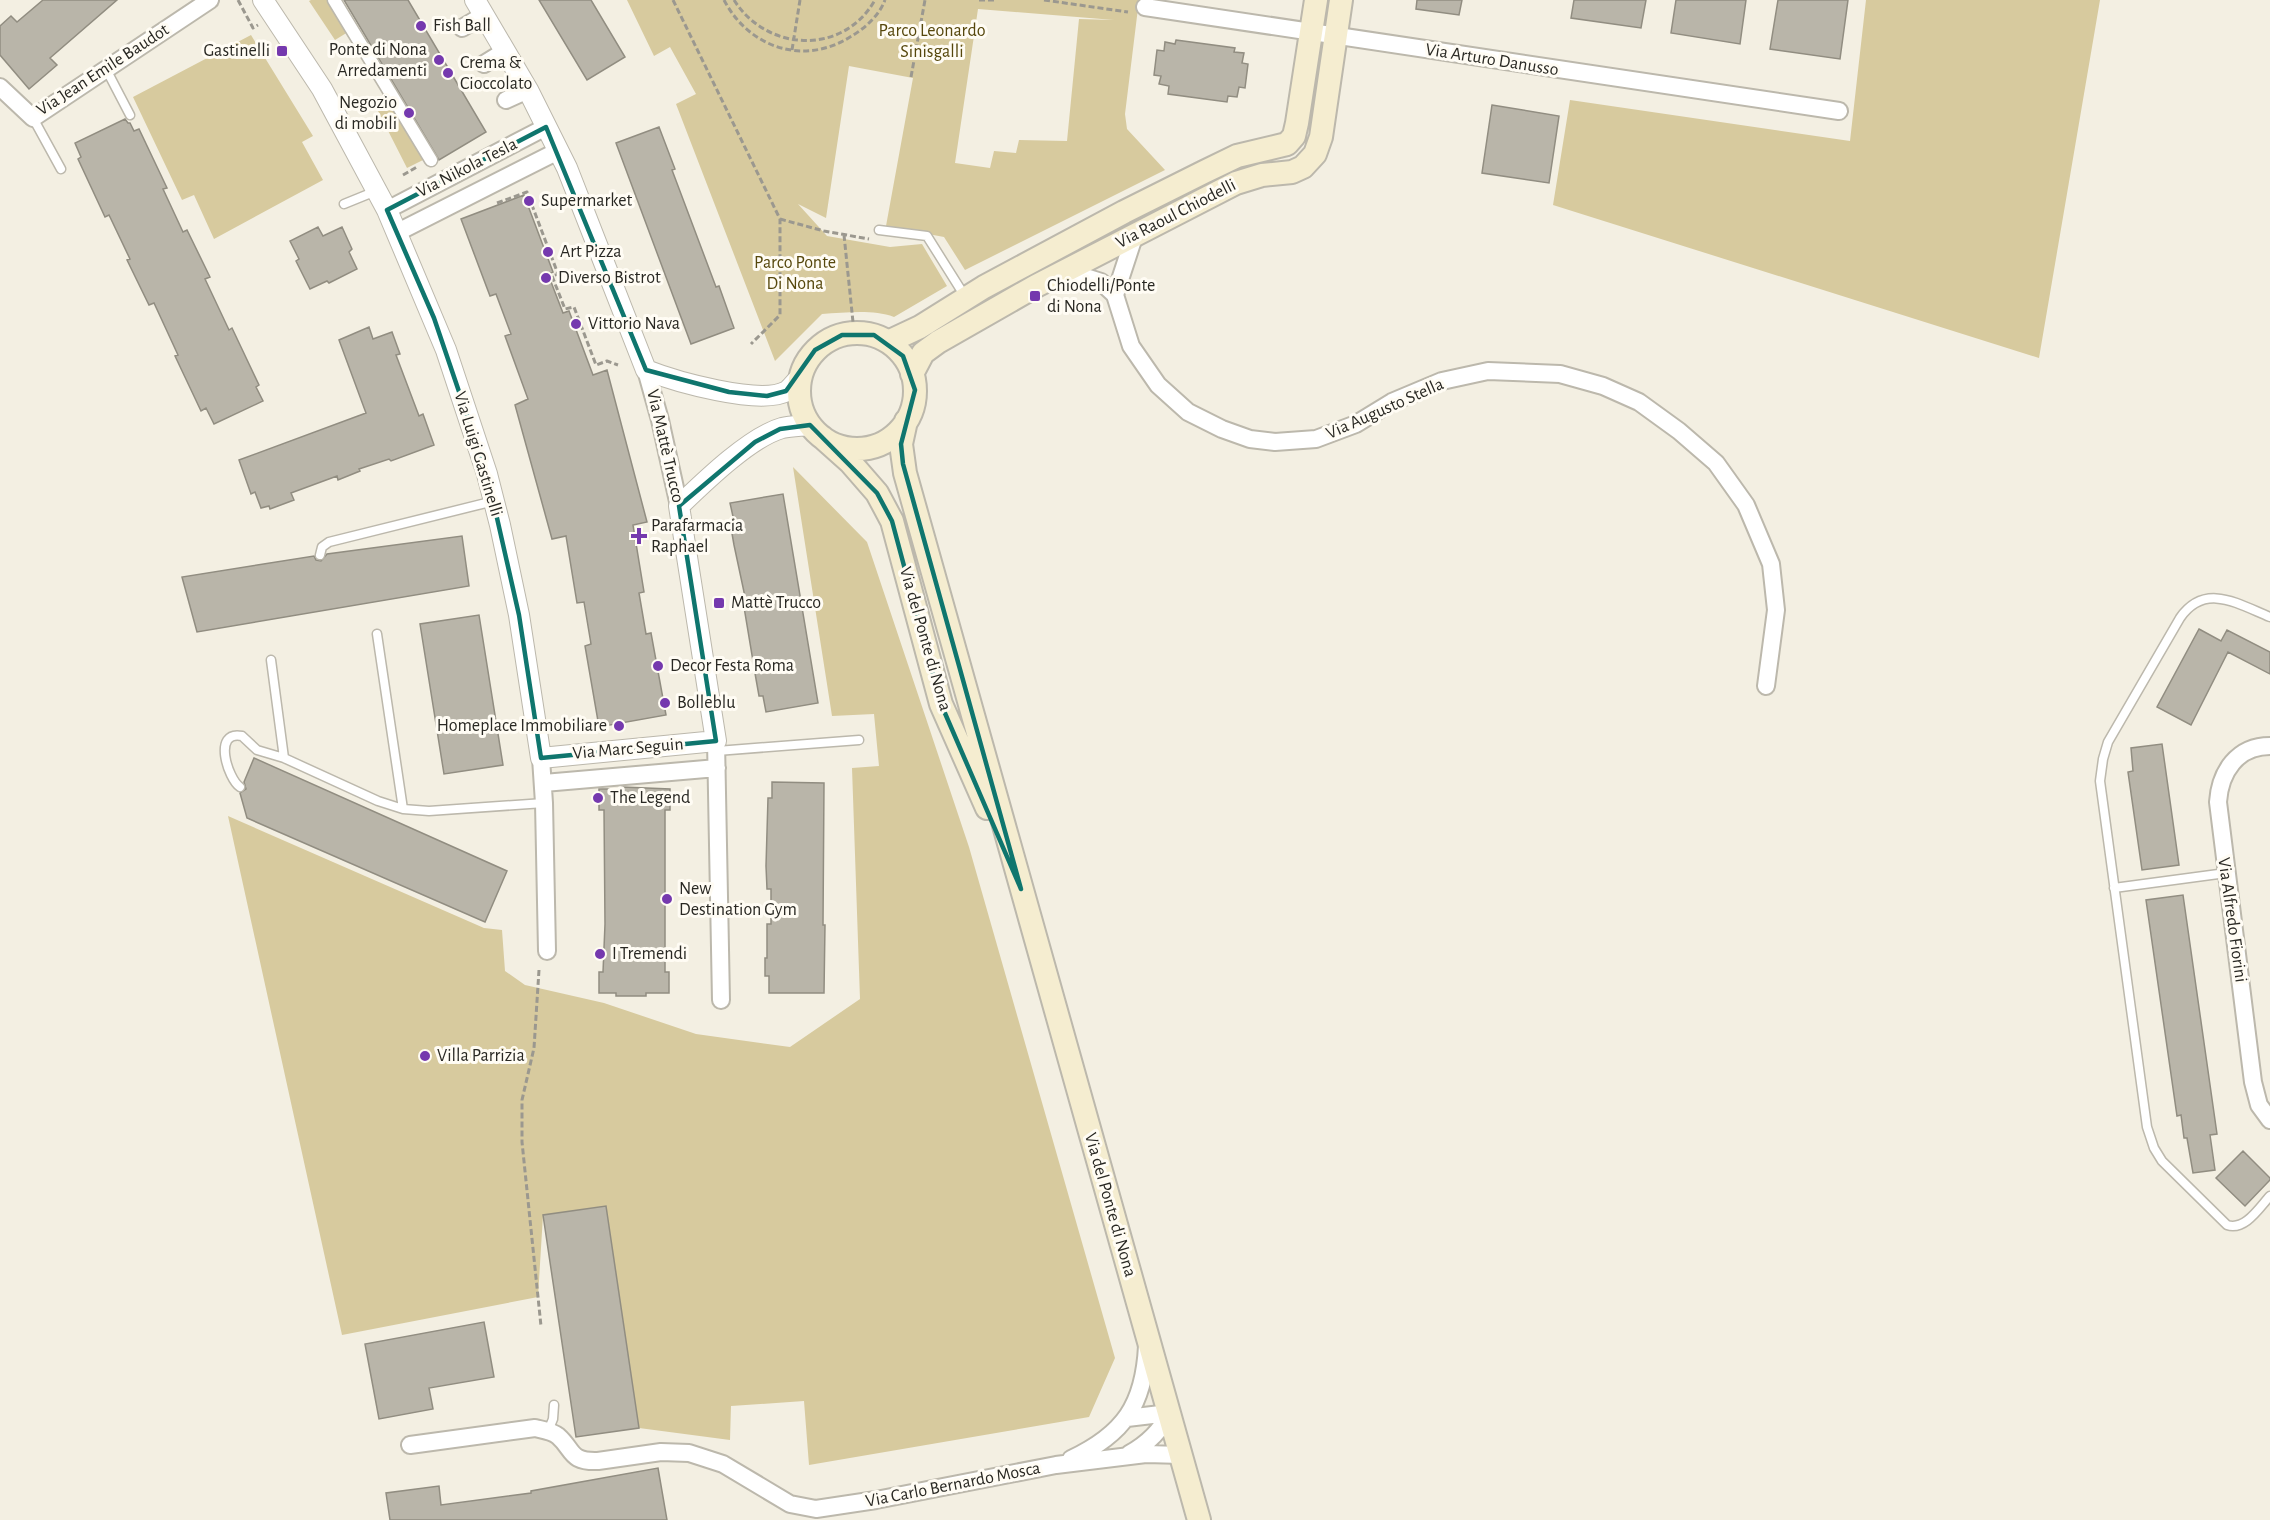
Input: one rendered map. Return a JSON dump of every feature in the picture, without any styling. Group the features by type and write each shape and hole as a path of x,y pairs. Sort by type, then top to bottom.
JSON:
{"main road":[{"name":"Via Raoul Chiodelli","path":"888,342 920,327 966,298 1124,212 1250,152 1287,144 1294,136 1297,123 1316,0"},
{"name":"Via Raoul Chiodelli","path":"912,374 923,353 938,342 1062,272 1236,183 1262,175 1292,172 1310,162 1321,136 1341,0"},
{"path":"858,333 874,335 888,342 903,356 912,374 915,390 913,406 906,421 896,433 883,442 868,447 852,448 836,445 816,431 800,402 800,378 806,363 815,350 828,340 842,335 858,333"},
{"name":"Via del Ponte di Nona","path":"906,421 901,444 903,464 1199,1520"},
{"name":"Via del Ponte di Nona","path":"816,431 850,462 877,493 892,521 941,704 1021,889"}],"street":[{"name":"Via Jean Emile Baudot","path":"0,87 33,118 210,0"},
{"name":"Via Luigi Gastinelli","path":"263,0 322,89 398,232 446,350 487,474 519,615 541,758 544,783 547,951"},
{"path":"334,0 431,160"},
{"name":"Via Arturo Danusso","path":"1145,7 1839,111"},
{"path":"462,28 479,8"},
{"name":"Via Mattè Trucco","path":"479,8 528,90 567,168 646,370 660,420 679,506 716,746 721,1000"},
{"path":"484,64 505,51"},
{"path":"506,99 528,90"},
{"name":"Via Nikola Tesla","path":"387,210 546,127"},
{"name":"Via Nikola Tesla","path":"398,232 558,152"},
{"path":"1062,272 1101,282 1115,294 1135,234"},
{"name":"Via Augusto Stella","path":"1115,294 1131,346 1158,385 1188,412 1222,429 1250,439 1275,442 1316,439 1356,424 1392,402 1442,381 1488,371 1560,374 1603,386 1639,402 1679,431 1716,463 1746,505 1771,564 1776,610 1767,686"},
{"path":"646,370 673,380 729,393 767,396 786,391 800,378"},
{"path":"679,506 717,471 755,442 780,429 816,431"},
{"name":"Via Marc Seguin","path":"541,758 716,746"},
{"name":"Via Alfredo Fiorini","path":"2270,746 2254,748 2238,756 2228,768 2222,781 2218,808 2253,1082 2259,1105 2270,1120"},
{"name":"Via Marc Seguin","path":"544,783 717,768"},
{"name":"Via Carlo Bernardo Mosca","path":"1056,1465 1102,1441 1127,1418 1143,1382 1147,1339"},
{"path":"1127,1418 1169,1413"},
{"name":"Via Carlo Bernardo Mosca","path":"1123,1457 1153,1437 1169,1413"},
{"path":"410,1445 525,1428 548,1431"},
{"name":"Via Carlo Bernardo Mosca","path":"548,1431 558,1436 574,1455 586,1460 598,1461 665,1452 699,1456 739,1473 784,1501 810,1509 856,1504 1056,1465 1157,1454 1182,1455"}],"lane":[{"path":"105,69 130,115"},
{"path":"33,118 61,169"},
{"path":"344,204 377,191"},
{"path":"879,230 927,236 966,298"},
{"path":"320,555 322,547 330,542 494,501"},
{"path":"2270,617 2228,600 2213,597 2194,603 2180,618 2108,742 2103,759 2101,793 2147,1127 2154,1148 2166,1166 2227,1225 2236,1227 2244,1223 2270,1196"},
{"path":"377,634 403,809"},
{"path":"271,660 284,758"},
{"path":"240,787 234,783 231,776 224,745 232,735 242,736 256,750 284,758 378,801 403,809 429,811 544,803"},
{"path":"716,746 860,740"},
{"path":"2114,888 2226,873"},
{"path":"548,1431 554,1419 554,1405"}],"path":[{"path":"674,0 780,219 780,315 751,344"},
{"path":"724,0 732,16 754,36 781,48 810,52 837,45 863,30 885,0"},
{"path":"734,0 741,12 755,25 766,32 794,41 832,37 854,25 870,9 875,0"},
{"path":"792,50 800,0"},
{"path":"911,77 925,0"},
{"path":"982,0 994,0"},
{"path":"1044,0 1137,13 1145,7"},
{"path":"488,207 527,192 558,274 552,276 565,309 574,307 596,365 607,361 618,365"},
{"path":"844,235 853,322"},
{"path":"539,970 534,1048 522,1100 522,1142 541,1326"}],"highlighted area":[{"path":"546,127 646,370 729,392 767,396 786,391 815,350 842,335 874,335 903,356 915,390 901,444 903,464 1021,889 941,704 892,521 877,493 810,425 780,429 755,442 679,506 716,741 541,758 519,615 487,474 434,318 387,210"}],"green space":[{"path":"328,0 348,32 335,40 309,1"},
{"path":"627,0 1139,0 1125,114 1127,129 1165,170 965,270 944,237 886,226 913,78 849,66 826,218 798,204 827,236 890,247 922,244 947,286 894,317 868,312 822,314 775,361 676,104 696,94 670,47 654,56","holes":["978,9 1114,20 1079,19 1067,141 1019,140 1016,153 994,151 990,168 955,163"]},
{"path":"1866,0 2100,0 2039,358 1553,205 1570,100 1850,141"},
{"path":"251,35 313,136 302,142 323,180 214,239 194,195 182,200 133,97"},
{"path":"388,102 423,160 407,168 377,109"},
{"path":"793,467 867,542 969,847 1115,1358 1089,1417 809,1465 804,1401 731,1406 730,1440 639,1428 606,1206 543,1215 538,1297 342,1335 228,816 484,928 502,930 505,971 525,985 604,1003 696,1034 790,1047 860,999 852,768 879,766 874,714 832,716"}],"building":[{"path":"43,0 117,0 50,58 57,65 29,89 0,55 0,26 11,16 17,22"},
{"path":"344,0 408,0 486,132 439,160"},
{"path":"539,0 591,0 625,57 587,80"},
{"path":"1417,0 1462,0 1459,15 1416,9"},
{"path":"1574,0 1646,0 1641,28 1571,18"},
{"path":"1676,0 1746,0 1740,44 1671,33"},
{"path":"1778,0 1848,0 1840,59 1770,49"},
{"path":"1176,40 1235,48 1234,52 1244,53 1242,63 1248,64 1245,88 1239,87 1237,97 1228,96 1227,102 1168,94 1169,86 1159,84 1161,76 1154,75 1157,50 1164,51 1165,42 1175,44"},
{"path":"1492,105 1559,116 1549,183 1482,173"},
{"path":"125,119 134,131 139,129 167,188 163,189 183,232 187,230 210,277 205,279 229,330 232,328 259,385 256,387 263,401 214,424 206,408 201,411 175,356 178,355 154,303 149,305 127,260 130,259 109,215 105,217 78,159 81,157 75,143"},
{"path":"659,127 675,169 672,170 734,328 691,344 616,143"},
{"path":"524,195 553,272 548,274 563,313 569,311 593,375 607,370 647,522 633,525 644,592 639,593 646,634 651,633 666,715 599,727 585,646 591,644 584,602 577,603 566,536 552,539 515,405 528,399 505,336 511,334 496,294 490,296 461,219"},
{"path":"318,227 323,236 342,227 352,249 349,252 357,269 329,283 327,281 310,289 296,261 299,259 290,241"},
{"path":"369,327 373,339 392,332 400,354 396,355 419,416 423,414 434,445 391,461 389,459 359,469 360,471 338,480 337,476 291,493 294,500 270,509 269,506 261,508 255,492 251,494 239,460 366,413 339,340"},
{"path":"783,494 818,703 766,712 763,696 759,696 756,679 744,607 747,606 730,522 734,521 730,503"},
{"path":"462,536 469,586 197,632 182,577 314,556 316,560 321,561 327,554"},
{"path":"479,615 503,765 444,774 420,624"},
{"path":"2199,629 2221,641 2227,630 2270,652 2270,674 2228,652 2191,725 2157,707"},
{"path":"2162,744 2179,865 2142,870 2128,772 2133,771 2131,748"},
{"path":"254,758 507,871 485,922 247,818 240,793 246,789 244,782"},
{"path":"772,782 824,783 824,993 769,993 769,976 765,976 765,958 767,958 767,924 771,924 771,889 767,889 766,866 768,798 772,798"},
{"path":"622,787 670,789 670,810 665,810 665,972 669,972 669,993 616,996 616,993 599,993 599,972 603,972 605,924 604,810 599,810 599,789 622,789"},
{"path":"2183,895 2217,1134 2210,1135 2215,1170 2193,1173 2181,1115 2177,1116 2146,900"},
{"path":"2243,1151 2270,1178 2245,1206 2216,1178"},
{"path":"606,1206 639,1428 576,1437 543,1215"},
{"path":"484,1322 494,1377 429,1388 433,1409 379,1419 365,1344"},
{"path":"658,1468 667,1520 390,1520 386,1493 439,1486 441,1505 531,1493 531,1491"}],"place":[{"name":"Fish Ball","path":"421,26"},
{"name":"Gastinelli","path":"282,51"},
{"name":"Ponte di Nona Arredamenti","path":"439,60"},
{"name":"Crema & Cioccolato","path":"448,73"},
{"name":"Negozio di mobili","path":"409,113"},
{"name":"Supermarket","path":"529,201"},
{"name":"Art Pizza","path":"548,252"},
{"name":"Diverso Bistrot","path":"546,278"},
{"name":"Chiodelli/Ponte di Nona","path":"1035,296"},
{"name":"Vittorio Nava","path":"576,324"},
{"name":"Parafarmacia Raphael","path":"639,536"},
{"name":"Mattè Trucco","path":"719,603"},
{"name":"Decor Festa Roma","path":"658,666"},
{"name":"Bolleblu","path":"665,703"},
{"name":"Homeplace Immobiliare","path":"619,726"},
{"name":"The Legend","path":"598,798"},
{"name":"New Destination Gym","path":"667,899"},
{"name":"I Tremendi","path":"600,954"},
{"name":"Villa Parrizia","path":"425,1056"}],"park label":[{"name":"Parco Leonardo Sinisgalli","path":"932,42"},
{"name":"Parco Ponte Di Nona","path":"795,273"}]}
